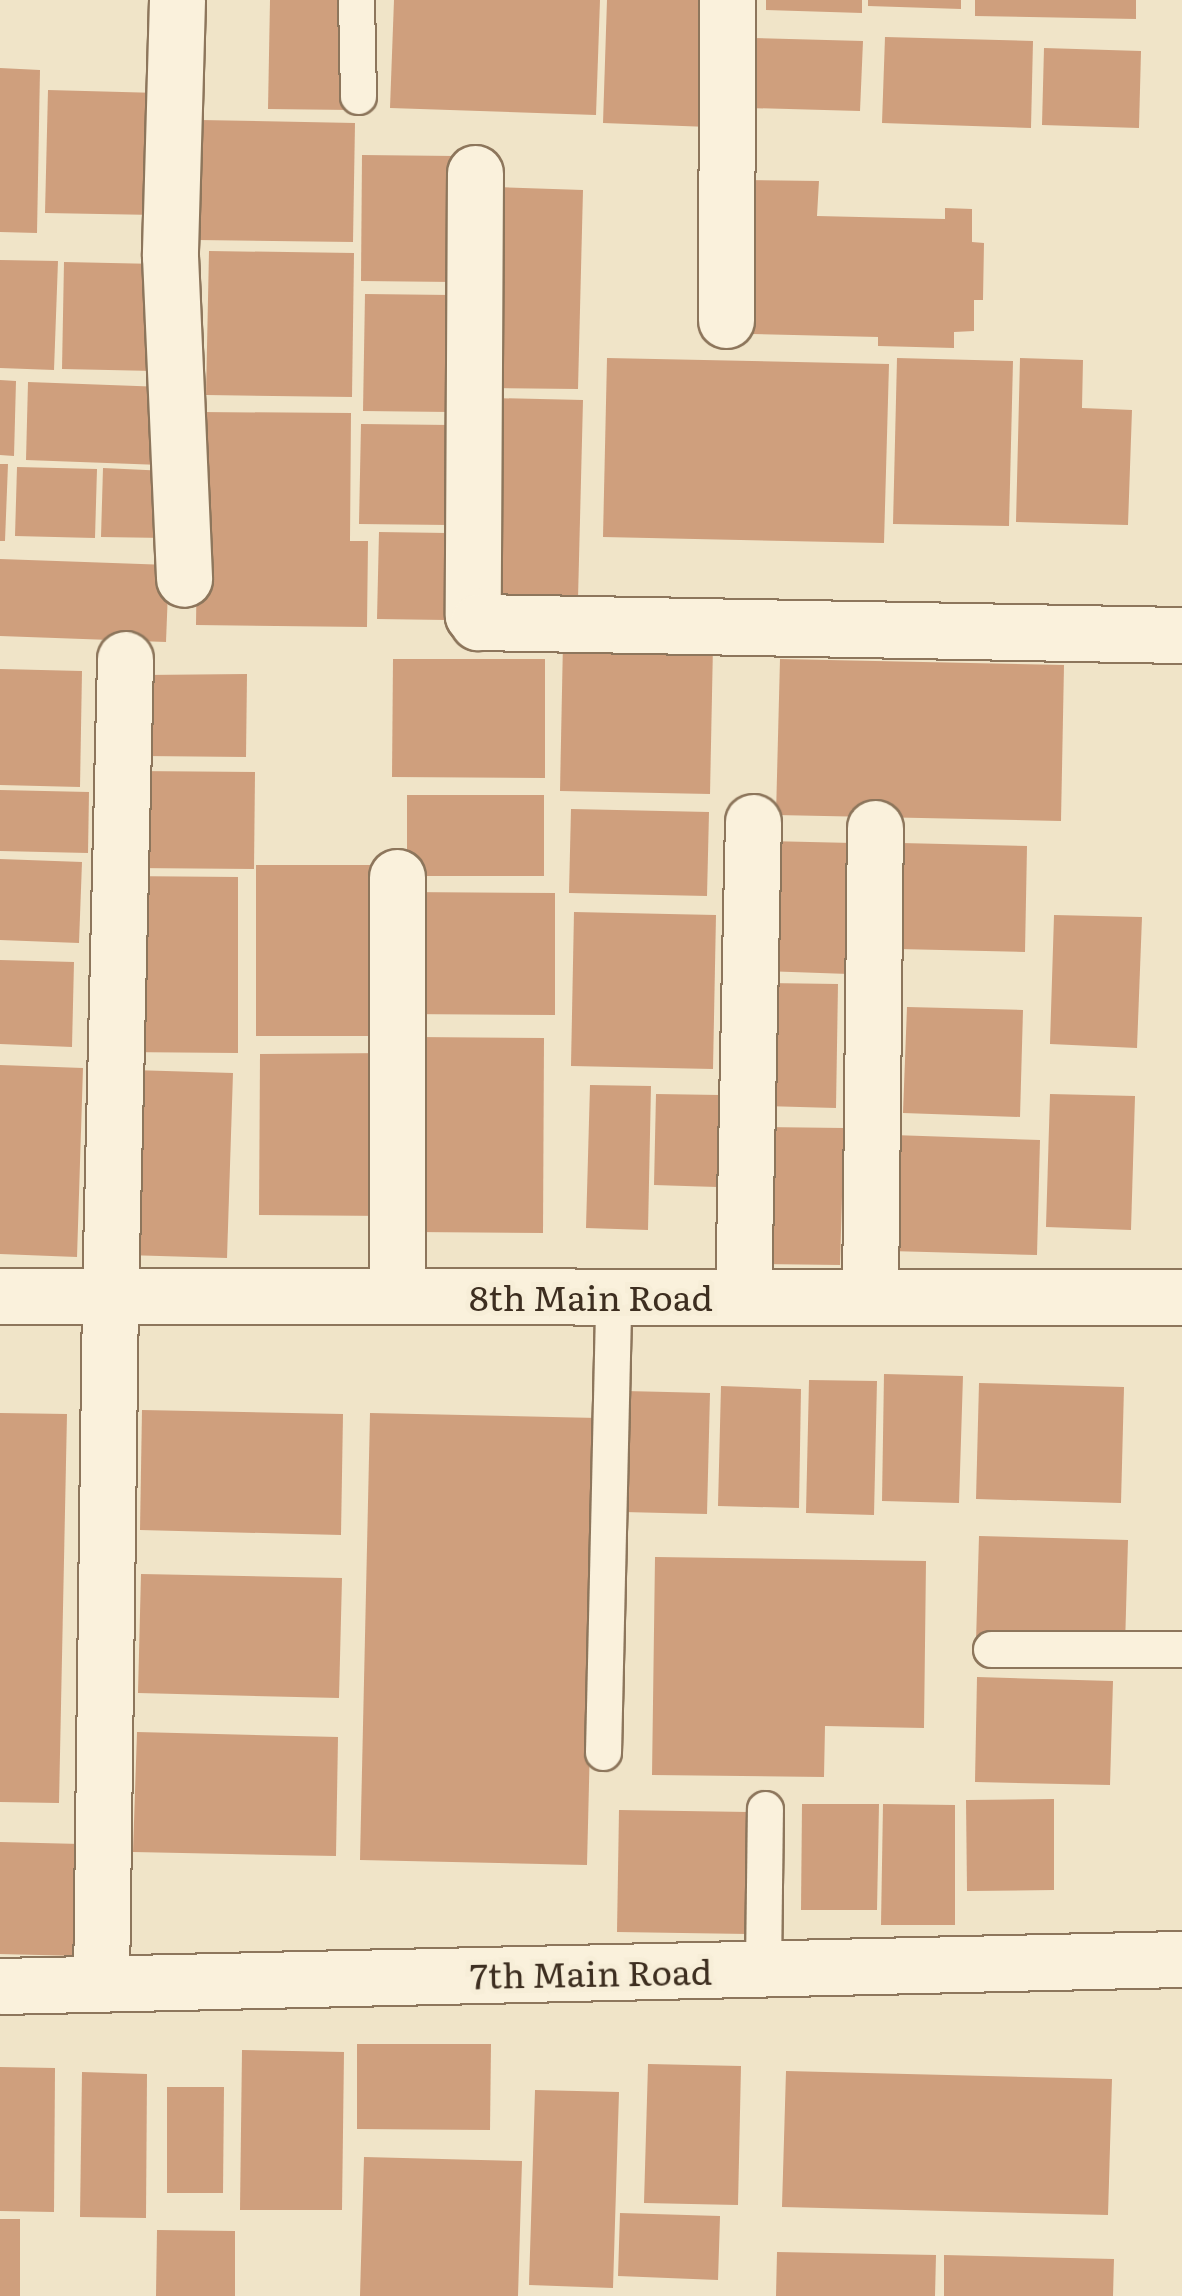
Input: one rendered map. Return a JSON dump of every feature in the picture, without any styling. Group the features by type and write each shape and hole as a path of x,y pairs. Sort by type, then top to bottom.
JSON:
{"street":[{"path":"176,0 170,256 184,579"},
{"path":"726,320 728,0"},
{"path":"475,173 473,615 478,622 1182,635"},
{"path":"101,1984 110,1296 125,659"},
{"path":"743,1296 753,822"},
{"path":"870,1295 874,828"},
{"path":"396,877 397,1295"},
{"name":"8th Main Road","path":"0,1296 1182,1297"},
{"name":"7th Main Road","path":"0,1986 1182,1958"}],"lane":[{"path":"356,0 358,96"},
{"path":"603,1752 613,1297"},
{"path":"990,1650 1182,1650"},
{"path":"763,1968 764,1809"}],"building":[{"path":"270,0 353,0 351,110 268,109"},
{"path":"394,0 600,0 596,115 390,108"},
{"path":"607,0 714,0 709,127 603,123"},
{"path":"766,0 862,0 862,13 766,10"},
{"path":"868,0 961,0 961,9 868,6"},
{"path":"975,0 1136,0 1136,19 975,16"},
{"path":"885,37 1033,41 1031,128 882,123"},
{"path":"751,38 863,41 860,111 749,108"},
{"path":"1044,48 1141,51 1139,128 1042,125"},
{"path":"0,68 40,70 37,233 0,232"},
{"path":"48,90 159,93 156,215 45,213"},
{"path":"200,120 355,123 353,242 197,240"},
{"path":"362,155 455,156 454,282 361,281"},
{"path":"737,180 819,181 817,216 945,219 945,208 972,209 972,242 984,243 983,300 974,300 974,331 954,332 954,348 878,346 878,337 752,334 754,230"},
{"path":"497,187 583,190 578,389 492,388"},
{"path":"209,251 354,253 352,397 206,395"},
{"path":"0,260 58,261 54,370 0,368"},
{"path":"64,262 158,264 155,371 62,369"},
{"path":"365,294 451,295 450,412 363,411"},
{"path":"607,358 889,364 884,543 603,537"},
{"path":"897,358 1013,361 1009,526 893,524"},
{"path":"1020,358 1083,360 1082,408 1132,410 1128,525 1016,522"},
{"path":"0,380 16,381 14,456 0,455"},
{"path":"28,382 164,387 161,465 26,460"},
{"path":"492,398 583,400 578,599 488,596"},
{"path":"199,412 351,413 350,541 368,541 367,627 196,625"},
{"path":"361,424 451,425 449,525 359,524"},
{"path":"0,464 8,464 5,541 0,541"},
{"path":"17,467 97,469 95,538 15,536"},
{"path":"103,468 167,471 165,538 101,537"},
{"path":"379,532 447,533 446,620 377,619"},
{"path":"0,559 169,565 166,642 0,636"},
{"path":"563,641 713,645 710,794 560,791"},
{"path":"393,659 545,659 545,778 392,777"},
{"path":"780,659 1064,665 1061,821 776,815"},
{"path":"0,669 82,671 80,787 0,785"},
{"path":"247,674 246,757 144,756 144,675"},
{"path":"135,771 255,772 254,869 134,868"},
{"path":"0,790 89,792 88,853 0,851"},
{"path":"407,795 544,795 544,876 407,876"},
{"path":"571,809 709,812 707,896 569,893"},
{"path":"767,841 853,843 849,974 763,971"},
{"path":"901,843 1027,846 1025,952 898,949"},
{"path":"0,859 82,862 79,943 0,940"},
{"path":"256,865 389,865 388,1036 256,1036"},
{"path":"122,876 238,877 238,1053 121,1052"},
{"path":"404,892 555,893 555,1015 403,1014"},
{"path":"574,912 716,915 713,1069 571,1066"},
{"path":"1054,915 1142,917 1137,1048 1050,1044"},
{"path":"0,960 74,962 72,1047 0,1044"},
{"path":"767,983 838,984 836,1108 764,1106"},
{"path":"907,1007 1023,1010 1020,1117 903,1113"},
{"path":"415,1037 544,1038 543,1233 414,1232"},
{"path":"390,1053 389,1216 259,1215 260,1054"},
{"path":"0,1065 83,1068 77,1257 0,1254"},
{"path":"132,1070 233,1073 227,1258 126,1255"},
{"path":"590,1085 651,1086 648,1230 586,1228"},
{"path":"656,1094 720,1095 717,1187 654,1185"},
{"path":"1050,1094 1135,1096 1131,1230 1046,1227"},
{"path":"762,1127 844,1128 840,1265 759,1264"},
{"path":"893,1135 1040,1140 1037,1255 890,1251"},
{"path":"884,1374 963,1376 959,1503 882,1501"},
{"path":"809,1380 877,1381 874,1515 806,1513"},
{"path":"979,1383 1124,1387 1121,1503 976,1499"},
{"path":"721,1386 801,1389 799,1508 718,1506"},
{"path":"625,1391 710,1393 707,1514 623,1512"},
{"path":"142,1410 343,1414 341,1535 140,1530"},
{"path":"0,1413 67,1414 59,1803 0,1802"},
{"path":"370,1413 598,1418 587,1865 360,1860"},
{"path":"979,1536 1128,1540 1125,1646 976,1642"},
{"path":"655,1557 926,1561 924,1728 825,1726 824,1777 652,1775"},
{"path":"141,1574 342,1578 339,1698 138,1693"},
{"path":"977,1677 1113,1681 1110,1785 975,1782"},
{"path":"137,1732 338,1737 336,1856 133,1852"},
{"path":"1054,1799 1054,1890 967,1891 966,1800"},
{"path":"802,1804 879,1804 877,1910 801,1910"},
{"path":"883,1804 955,1805 955,1925 881,1925"},
{"path":"619,1810 749,1812 748,1934 617,1932"},
{"path":"0,1842 81,1844 78,1956 0,1954"},
{"path":"357,2044 491,2044 490,2130 357,2129"},
{"path":"242,2050 344,2052 342,2210 240,2210"},
{"path":"648,2064 741,2066 738,2205 644,2203"},
{"path":"0,2067 55,2068 54,2212 0,2211"},
{"path":"786,2071 1112,2079 1108,2215 782,2207"},
{"path":"82,2072 147,2074 146,2218 80,2217"},
{"path":"167,2087 224,2087 223,2193 167,2193"},
{"path":"535,2090 619,2092 613,2288 529,2285"},
{"path":"364,2157 522,2161 518,2296 360,2296"},
{"path":"620,2213 720,2216 718,2280 618,2276"},
{"path":"0,2219 20,2219 20,2296 0,2296"},
{"path":"157,2230 235,2231 235,2296 156,2296"},
{"path":"777,2252 936,2255 935,2296 776,2296"},
{"path":"944,2255 1114,2259 1113,2296 944,2296"}]}
